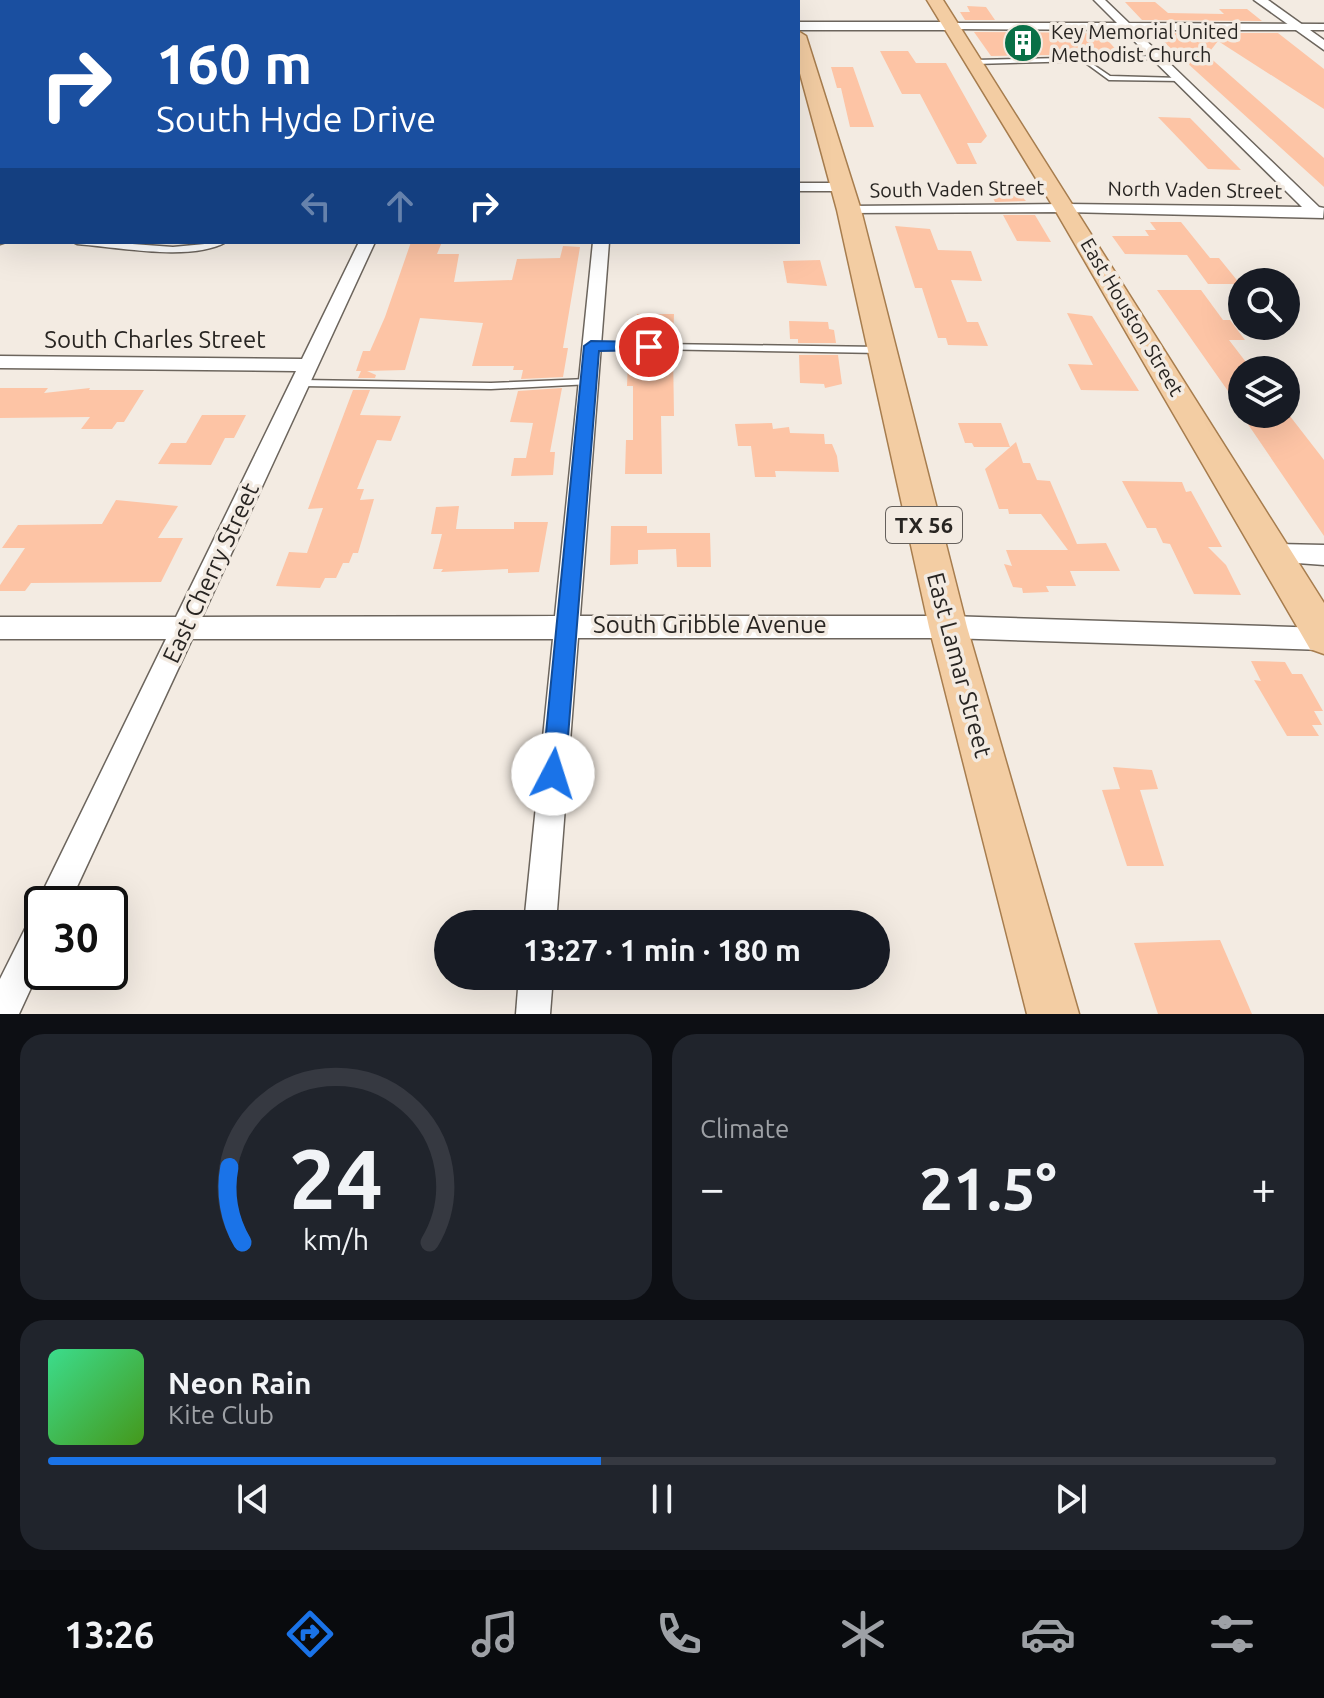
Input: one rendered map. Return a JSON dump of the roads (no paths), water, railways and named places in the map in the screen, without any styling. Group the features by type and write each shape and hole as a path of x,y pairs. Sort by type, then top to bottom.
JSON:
{"main road":[{"name":"East Houston Street","path":"935,0 1277,554 1324,638"},
{"name":"East Lamar Street","path":"800,43 844,199 948,627 1053,1014"}],"street":[{"path":"1099,0 1321,215"},
{"path":"1266,2 1324,46"},
{"path":"800,26 1324,27"},
{"name":"South Vaden Street","path":"800,188 844,199 1065,208"},
{"name":"North Vaden Street","path":"1065,208 1321,215"},
{"name":"East Cherry Street","path":"62,886 366,244"},
{"path":"541,910 601,244"},
{"name":"South Charles Street","path":"0,362 306,374"},
{"path":"1277,554 1324,555"},
{"name":"South Gribble Avenue","path":"0,628 567,625 948,627 1324,638"},
{"path":"1,1014 24,966"},
{"path":"533,1014 535,990"}],"lane":[{"path":"975,62 1085,62 1099,58 1158,58"},
{"path":"1085,62 1109,78 1180,80"},
{"path":"109,244 208,249 218,244"},
{"path":"591,346 882,350"},
{"path":"306,374 491,386 588,382"}],"place":[{"name":"Key Memorial United Methodist Church","path":"1023,43"}]}
